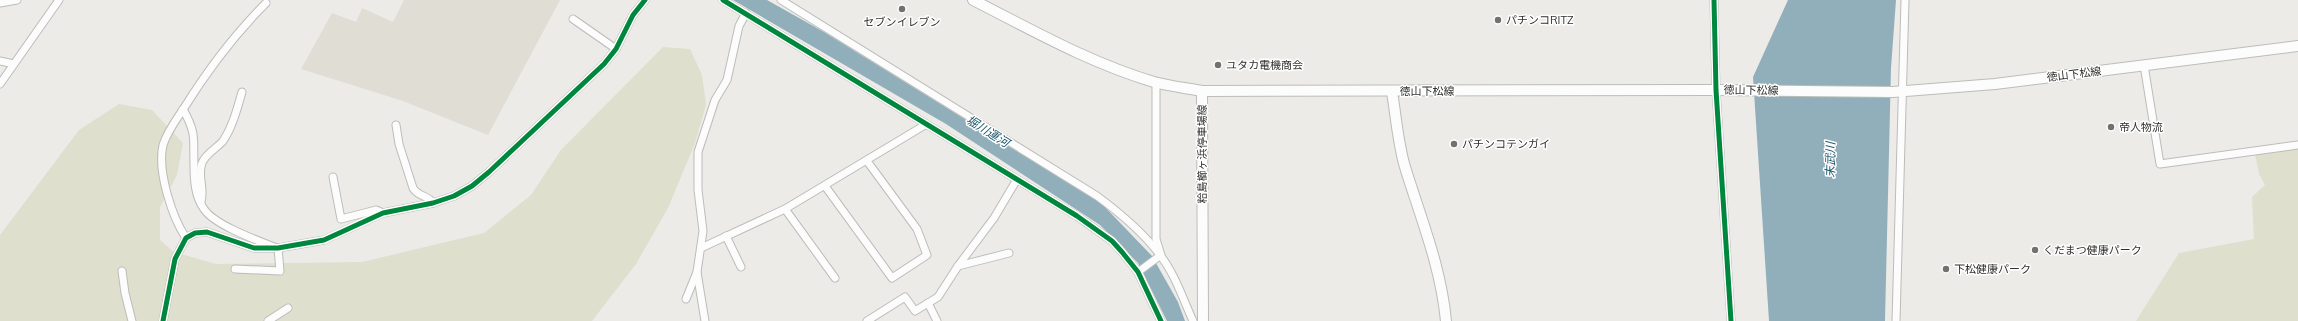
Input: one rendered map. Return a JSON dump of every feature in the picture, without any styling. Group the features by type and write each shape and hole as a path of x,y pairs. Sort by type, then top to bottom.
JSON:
{"main road":[{"name":"粭島櫛ヶ浜停車場線","path":"973,0 1090,58 1156,82 1202,91 1204,321"},
{"name":"徳山下松線","path":"1202,91 1898,91 1995,84 2298,46"},
{"path":"1392,92 1405,166 1437,265 1443,292 1446,321"}],"street":[{"path":"0,3 17,0"},
{"path":"0,84 59,0"},
{"path":"163,321 175,259 186,238 195,233 207,232 254,248 278,248 324,240 383,213 433,204 472,186 604,64 616,49 633,14 645,0"},
{"path":"723,0 1016,181 1077,216 1112,241 1139,271 1161,321"},
{"path":"781,0 1097,196 1139,231 1159,256 1177,284 1193,321"},
{"path":"1714,0 1716,90 1731,321"},
{"path":"1896,321 1898,91 1905,0"},
{"path":"186,238 176,220 168,195 162,158 164,145 173,124 195,89 266,3"},
{"path":"686,299 697,272 701,248 703,221 698,190 698,152 715,100 727,80 739,26 746,13"},
{"path":"574,19 616,49"},
{"path":"0,61 14,64"},
{"path":"2144,65 2160,164 2298,145"},
{"path":"1156,82 1156,239 1159,256"},
{"path":"200,203 204,191 200,178 202,161 222,142 229,131 242,92"},
{"path":"183,109 195,134 194,180 200,203 209,215 251,238 278,248"},
{"path":"396,125 399,144 413,188 416,193 431,200 433,204"},
{"path":"701,248 785,209 925,125"},
{"path":"825,186 892,278 928,255 917,230 867,161"},
{"path":"333,176 341,219 376,210 383,213"},
{"path":"867,321 905,297 915,311 938,297 958,266 994,218 1016,181"},
{"path":"785,209 835,278"},
{"path":"726,236 741,267"},
{"path":"235,269 280,271 278,248"},
{"path":"958,266 1008,253"},
{"path":"1139,271 1159,256"},
{"path":"122,271 124,293 132,321"},
{"path":"697,272 705,321"},
{"path":"928,303 937,321"},
{"path":"268,321 288,308"}],"shaded area":[{"path":"404,0 560,0 488,135 403,101 301,69 332,13 356,22 362,8 393,22"}],"green space":[{"path":"663,47 690,49 702,75 706,105 695,143 668,208 636,264 592,321 0,321 0,235 79,130 119,104 152,110 183,143 177,175 160,207 160,240 174,252 216,264 362,262 484,233 531,195 561,150"},
{"path":"2298,148 2298,321 2136,321 2179,253 2254,239 2252,197 2265,185 2259,174 2255,154"}],"water":[{"path":"733,0 767,0 824,32 1102,204 1152,256 1178,302 1185,321 1167,321 1138,263 1100,225 946,124"},
{"name":"末武川","path":"1788,0 1896,0 1891,68 1885,321 1769,321 1753,77"}],"cycle path":[{"path":"163,321 175,259 186,238 195,233 207,232 254,248 278,248 324,240 383,213 433,203 454,196 472,186 489,172 604,64 616,49 633,15 645,0"},
{"path":"723,0 1077,216 1112,241 1138,272 1161,321"},
{"path":"1714,0 1716,90 1731,321"}],"place":[{"name":"セブンイレブン","path":"902,9"},
{"name":"パチンコRITZ","path":"1498,20"},
{"name":"ユタカ電機商会","path":"1218,65"},
{"name":"帝人物流","path":"2111,127"},
{"name":"パチンコテンガイ","path":"1454,144"},
{"name":"くだまつ健康パーク","path":"2035,250"},
{"name":"下松健康パーク","path":"1946,269"}],"water label":[{"name":"堀川運河","path":"988,131"}]}
